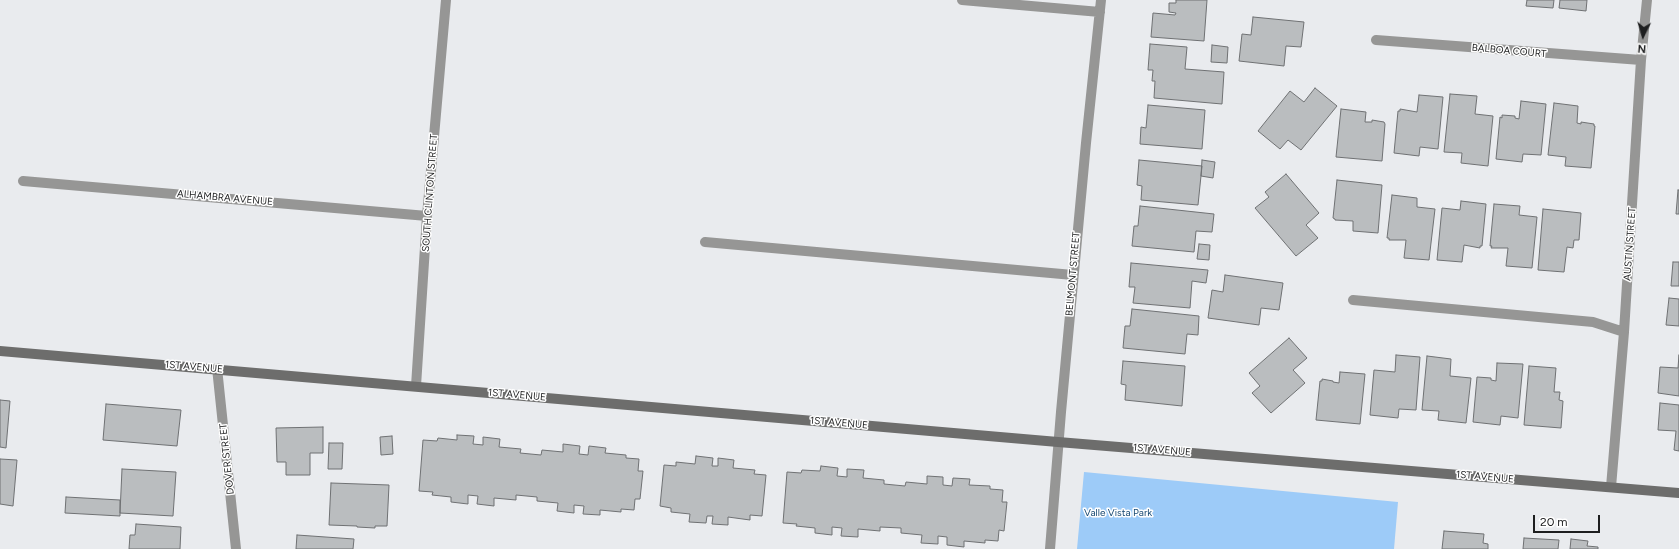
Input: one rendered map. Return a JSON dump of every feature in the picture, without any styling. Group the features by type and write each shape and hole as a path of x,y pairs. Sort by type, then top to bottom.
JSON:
{"street":[{"name":"SOUTH CLINTON STREET","path":"416,386 427,216 446,0"},
{"path":"962,0 1100,12"},
{"name":"BELMONT STREET","path":"1050,549 1073,275 1101,0"},
{"name":"AUSTIN STREET","path":"1611,487 1624,332 1641,60 1647,0"},
{"name":"BALBOA COURT","path":"1376,40 1608,59 1641,60"},
{"name":"ALHAMBRA AVENUE","path":"23,181 427,216"},
{"path":"705,242 1073,275"},
{"path":"1353,300 1593,322 1624,332"},
{"name":"1ST AVENUE","path":"0,350 1058,442 1679,493"},
{"name":"DOVER STREET","path":"217,368 236,549"}],"green space":[{"name":"Valle Vista Park","path":"1084,472 1398,502 1394,549 1077,549"}],"building":[{"path":"1176,0 1207,0 1204,41 1151,37 1153,13 1175,15 1176,13 1169,12 1169,3 1176,3"},
{"path":"1527,0 1554,0 1553,8 1526,6"},
{"path":"1560,0 1587,0 1586,11 1559,8"},
{"path":"1253,17 1304,22 1301,47 1286,46 1284,66 1239,61 1242,34 1251,35"},
{"path":"1150,44 1187,47 1185,69 1224,72 1222,104 1154,98 1155,81 1152,81 1153,70 1148,70"},
{"path":"1212,45 1228,47 1227,63 1211,62"},
{"path":"1315,88 1337,106 1301,150 1288,140 1280,149 1258,131 1290,91 1304,102"},
{"path":"1450,94 1477,96 1475,114 1493,116 1488,166 1461,163 1462,153 1444,152"},
{"path":"1419,95 1443,97 1438,149 1420,147 1419,156 1394,153 1398,111 1400,111 1400,109 1417,112"},
{"path":"1521,101 1546,104 1541,155 1523,154 1522,162 1496,159 1500,117 1502,118 1502,115 1515,116 1515,118 1519,119"},
{"path":"1554,103 1578,106 1577,123 1581,124 1581,122 1594,124 1591,168 1565,166 1566,157 1548,155"},
{"path":"1148,105 1205,110 1202,149 1140,144 1141,127 1146,128"},
{"path":"1341,109 1366,112 1365,122 1372,122 1372,120 1384,122 1382,161 1336,157"},
{"path":"1139,160 1202,166 1198,205 1141,200 1142,186 1137,185"},
{"path":"1202,160 1215,162 1213,178 1201,176"},
{"path":"1286,174 1319,213 1306,225 1318,238 1296,256 1255,208 1269,197 1265,192"},
{"path":"1337,180 1382,185 1378,233 1353,231 1353,221 1335,220 1333,218"},
{"path":"1678,190 1679,214 1676,214"},
{"path":"1392,195 1417,198 1417,207 1435,209 1429,260 1404,258 1406,240 1389,240 1389,238 1387,238"},
{"path":"1461,201 1486,204 1482,246 1480,246 1480,248 1464,245 1462,262 1437,260 1442,208 1460,210"},
{"path":"1494,204 1520,206 1519,215 1537,217 1532,268 1506,266 1508,248 1491,248"},
{"path":"1140,206 1214,214 1212,232 1196,231 1194,252 1132,246 1134,226 1138,226"},
{"path":"1543,209 1581,213 1579,240 1574,240 1573,248 1567,247 1564,272 1538,270"},
{"path":"1199,244 1210,245 1209,260 1197,259"},
{"path":"1673,262 1679,262 1679,286 1671,286"},
{"path":"1131,263 1208,270 1206,283 1192,281 1190,308 1133,303 1135,287 1129,287"},
{"path":"1225,275 1283,283 1279,310 1261,308 1259,325 1208,318 1212,290 1223,292"},
{"path":"1669,298 1679,299 1679,326 1666,325"},
{"path":"1132,309 1199,316 1198,335 1187,334 1185,354 1123,348 1125,326 1130,326"},
{"path":"1289,338 1307,358 1293,370 1305,383 1271,413 1252,393 1260,386 1249,373"},
{"path":"1396,355 1420,357 1416,410 1399,409 1398,418 1370,415 1374,370 1395,372"},
{"path":"1679,355 1679,396 1658,393 1660,367 1678,368"},
{"path":"1427,356 1451,359 1450,376 1471,378 1466,423 1438,420 1439,411 1422,410"},
{"path":"1123,361 1185,366 1182,406 1125,400 1126,385 1121,384"},
{"path":"1497,363 1523,364 1518,418 1501,416 1500,425 1473,422 1477,377 1491,378 1491,380 1496,381"},
{"path":"1529,366 1556,368 1554,392 1560,392 1559,400 1563,401 1561,428 1524,425"},
{"path":"1340,372 1365,374 1360,424 1316,420 1320,381 1322,381 1322,379 1339,383"},
{"path":"0,400 10,401 6,448 0,447"},
{"path":"1660,403 1679,405 1679,451 1674,450 1676,431 1658,430"},
{"path":"106,404 181,410 177,446 103,440"},
{"path":"323,427 323,453 310,453 310,475 286,475 286,462 277,462 276,428"},
{"path":"457,435 474,436 473,444 483,445 483,437 500,439 499,447 521,449 520,453 541,455 542,450 563,452 563,444 580,446 579,454 588,455 589,446 606,448 605,453 626,455 626,458 639,459 638,471 643,471 640,499 635,499 634,510 621,509 621,512 600,510 600,515 583,514 584,506 574,505 574,513 557,511 558,503 537,501 537,497 516,495 516,500 494,498 494,506 477,504 478,496 468,495 468,504 451,502 451,497 432,495 433,492 419,491 423,440 437,441 438,438 457,440"},
{"path":"392,436 393,454 381,455 380,437"},
{"path":"329,443 343,443 342,469 328,469"},
{"path":"696,456 713,458 712,466 718,466 718,458 734,460 733,468 755,470 754,474 766,475 762,516 750,515 750,520 728,517 728,525 712,524 713,516 707,516 706,523 689,522 690,514 671,512 671,508 660,506 664,465 676,466 676,462 695,464"},
{"path":"0,459 17,460 13,506 0,504"},
{"path":"821,466 838,468 837,476 847,477 847,469 864,470 863,478 884,480 884,484 905,486 906,482 927,484 927,476 943,477 943,485 952,486 953,478 970,479 969,485 990,486 990,489 1003,490 1002,502 1007,502 1004,531 999,530 998,541 985,540 985,543 964,541 964,547 947,545 947,537 938,536 938,544 921,543 922,535 901,533 901,528 880,527 880,531 858,529 858,537 841,536 842,528 832,527 832,535 815,533 815,528 783,523 787,472 801,473 802,470 820,471"},
{"path":"122,469 176,472 173,516 120,513"},
{"path":"331,483 389,485 387,526 375,526 375,528 329,525"},
{"path":"66,497 120,500 120,516 65,513"},
{"path":"136,524 181,527 180,549 129,549 130,535 135,535"},
{"path":"1444,531 1484,534 1483,543 1488,544 1488,549 1442,549"},
{"path":"297,535 354,539 353,549 296,549"},
{"path":"1524,538 1559,540 1558,549 1523,549"},
{"path":"1571,539 1588,541 1587,546 1598,547 1598,549 1570,549"}]}
